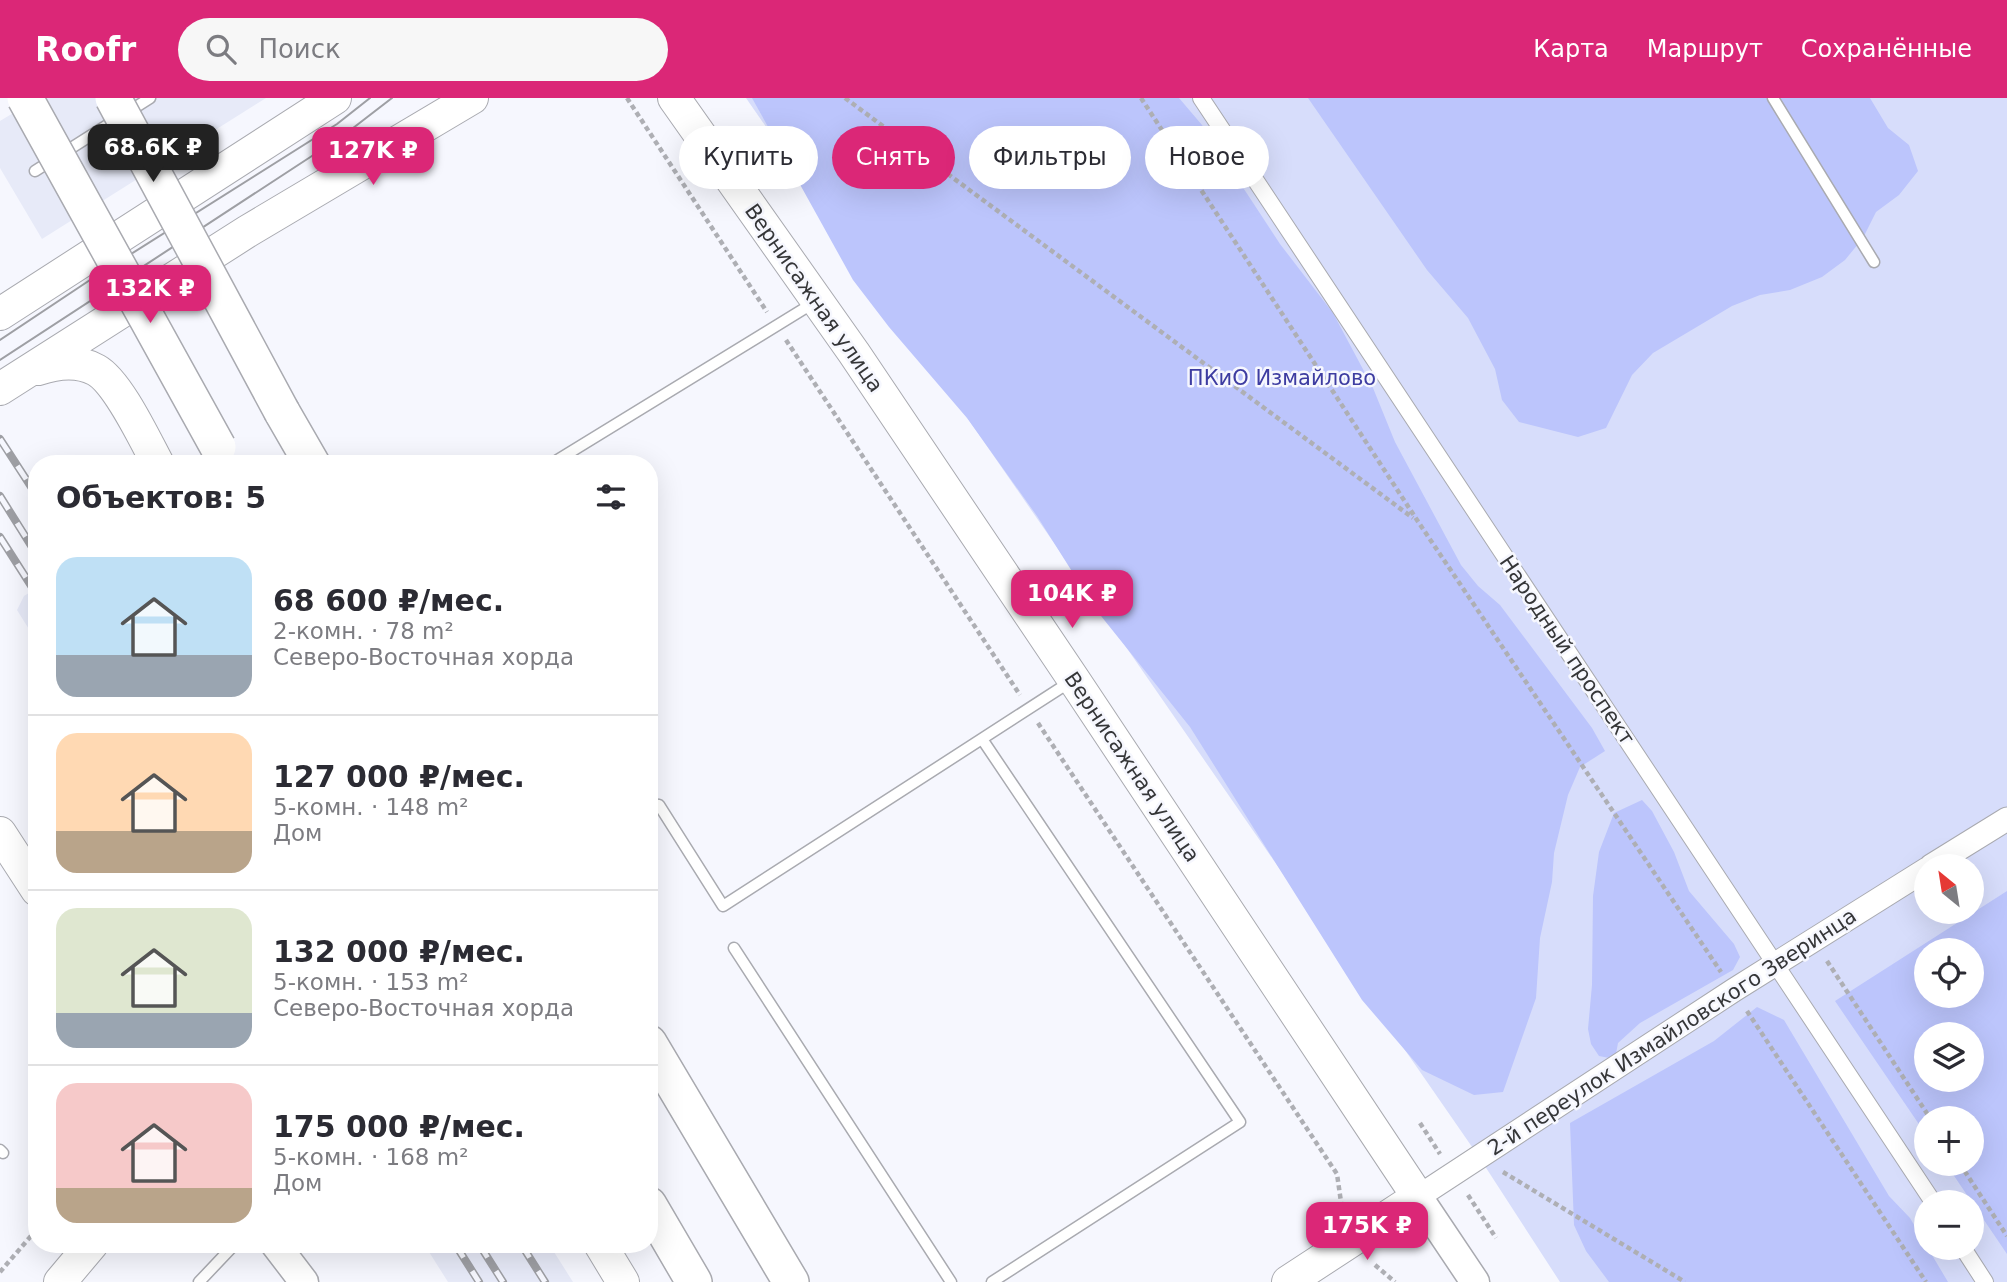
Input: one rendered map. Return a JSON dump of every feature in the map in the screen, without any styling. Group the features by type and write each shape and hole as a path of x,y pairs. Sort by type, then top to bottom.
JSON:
{"main road":[{"path":"25,98 223,455"},
{"path":"113,98 307,455"},
{"path":"0,314 335,98"},
{"path":"12,381 248,232 472,98"},
{"name":"Вернисажная улица","path":"674,98 817,300 1419,1197"},
{"path":"12,381 52,365 79,364 98,371 122,399 153,455"},
{"path":"0,833 28,876"},
{"path":"658,1058 791,1282"},
{"path":"1288,1282 1419,1197"},
{"path":"658,1220 694,1282"},
{"path":"60,1282 84,1253"},
{"path":"605,1253 623,1282"}],"street":[{"name":"Народный проспект","path":"1201,98 1925,1190"},
{"name":"2-й переулок Измайловского Зверинца","path":"1950,854 2007,819"},
{"name":"2-й переулок Измайловского Зверинца","path":"1419,1197 1734,990 1914,876"},
{"path":"1419,1197 1475,1282"},
{"path":"282,1253 304,1282"},
{"path":"1971,1260 1985,1282"}],"lane":[{"path":"35,171 150,98"},
{"path":"1773,98 1874,262"},
{"path":"566,455 817,300"},
{"path":"658,805 723,906 1074,680"},
{"path":"982,739 1240,1122 992,1282"},
{"path":"734,948 951,1282"},
{"path":"199,1282 226,1253"}],"path":[{"path":"627,98 1337,1174 1342,1209"},
{"path":"845,98 1417,520"},
{"path":"1141,98 1417,520 1734,990 1926,1282"},
{"path":"1813,939 1922,1106"},
{"path":"1420,1123 1441,1154"},
{"path":"1479,1157 1685,1282"},
{"path":"1968,1176 2007,1236"},
{"path":"1462,1187 1496,1238"},
{"path":"0,1272 28,1239"},
{"path":"1375,1265 1395,1282"}],"shaded area":[{"path":"38,98 266,98 42,239 0,168 0,121"},
{"path":"28,594 28,628 17,610"},
{"path":"430,1253 555,1253 573,1282 448,1282"}],"green space":[{"name":"ПКиО Измайлово","path":"746,98 2007,98 2007,1282 1560,1282 1479,1157 809,189 818,189 818,126 765,126"},
{"path":"752,98 1179,98 1202,125 1145,126 1145,189 1244,189 1280,244 1333,313 1373,388 1395,442 1461,565 1478,586 1500,605 1592,728 1605,751 1580,767 1568,795 1554,853 1552,882 1540,938 1536,998 1503,1092 1474,1095 1422,1070 1362,1000 1190,727 1097,611 1037,516 967,418 889,327 853,280 802,189 818,189 818,126 768,126"},
{"path":"1308,98 1870,98 1888,128 1909,145 1918,171 1899,195 1876,212 1863,238 1845,260 1822,277 1790,290 1760,295 1732,306 1653,353 1632,375 1606,428 1578,437 1519,422 1502,400 1495,369 1468,318 1427,270"},
{"path":"1642,800 1652,811 1674,852 1689,891 1734,944 1740,957 1733,970 1640,1023 1618,1043 1615,1059 1599,1056 1591,1044 1588,1029 1592,985 1593,896 1599,852 1614,813"},
{"path":"2007,891 2007,1254 1984,1220 1984,1190 1964,1190 1954,1176 1984,1176 1984,1106 1914,1106 1914,1117 1835,1001 1914,950 1914,1008 1984,1008 1984,938 1934,938 1955,924 1984,924 1984,906"},
{"path":"1757,1007 1784,1020 1889,1196 1914,1225 1914,1260 1935,1260 1948,1282 1609,1282 1586,1251 1574,1225 1570,1123 1714,1041"}],"tram line":[{"path":"0,340 337,124 370,98"},
{"path":"0,360 344,135 392,98"}],"railway":[{"path":"0,439 28,482"},
{"path":"0,496 28,541"},
{"path":"0,537 28,581"},
{"path":"461,1253 479,1282"},
{"path":"485,1253 503,1282"},
{"path":"527,1253 545,1282"}]}
